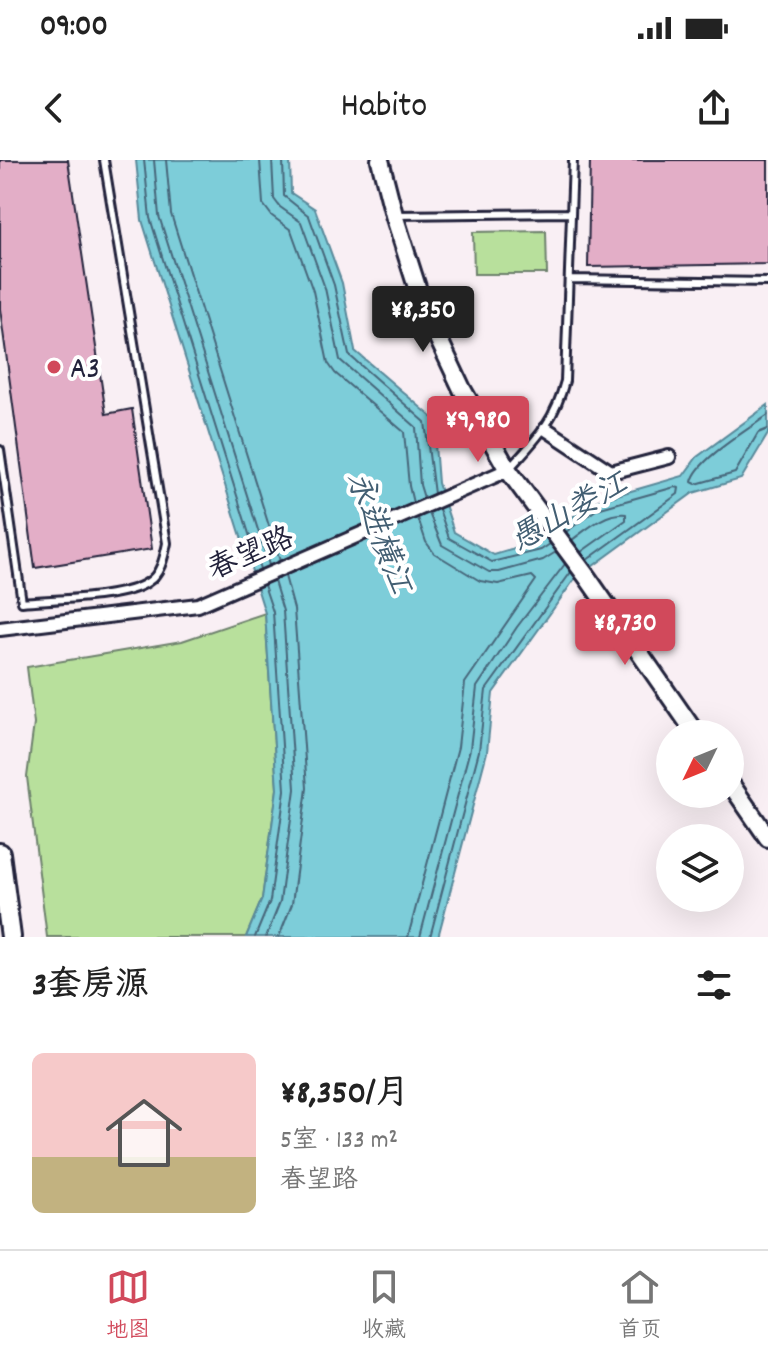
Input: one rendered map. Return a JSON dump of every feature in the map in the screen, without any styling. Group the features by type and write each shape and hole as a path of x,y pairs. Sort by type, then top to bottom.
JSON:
{"main road":[{"path":"0,853 11,937"}],"street":[{"path":"380,160 423,306 462,389 508,470 686,720"},
{"path":"546,429 611,472 669,457"},
{"name":"春望路","path":"0,629 198,605 508,470"},
{"path":"744,803 768,838"}],"lane":[{"path":"0,450 22,602 124,592 150,582 164,561 167,543 104,160"},
{"path":"508,470 546,429 565,381 573,160"},
{"path":"394,215 571,213"},
{"path":"569,279 768,282"}],"green space":[{"path":"546,231 547,274 474,274 473,232"},
{"path":"265,613 277,789 262,899 246,937 47,937 27,777 34,724 27,667 182,641"}],"water":[{"name":"永进横江","path":"136,160 290,160 291,193 315,209 342,283 355,351 433,418 438,483 454,532 494,555 538,542 593,502 683,476 697,457 768,405 768,434 741,479 693,493 574,580 493,693 487,752 438,937 246,937 262,899 277,789 265,613 142,220"}],"building":[{"name":"A3","path":"0,160 68,160 106,414 132,409 152,549 35,568 0,309"},
{"path":"590,160 768,160 768,264 588,267"}],"place":[{"name":"A3","path":"54,367"}],"water label":[{"name":"愚山娄江","path":"568,510"}]}
